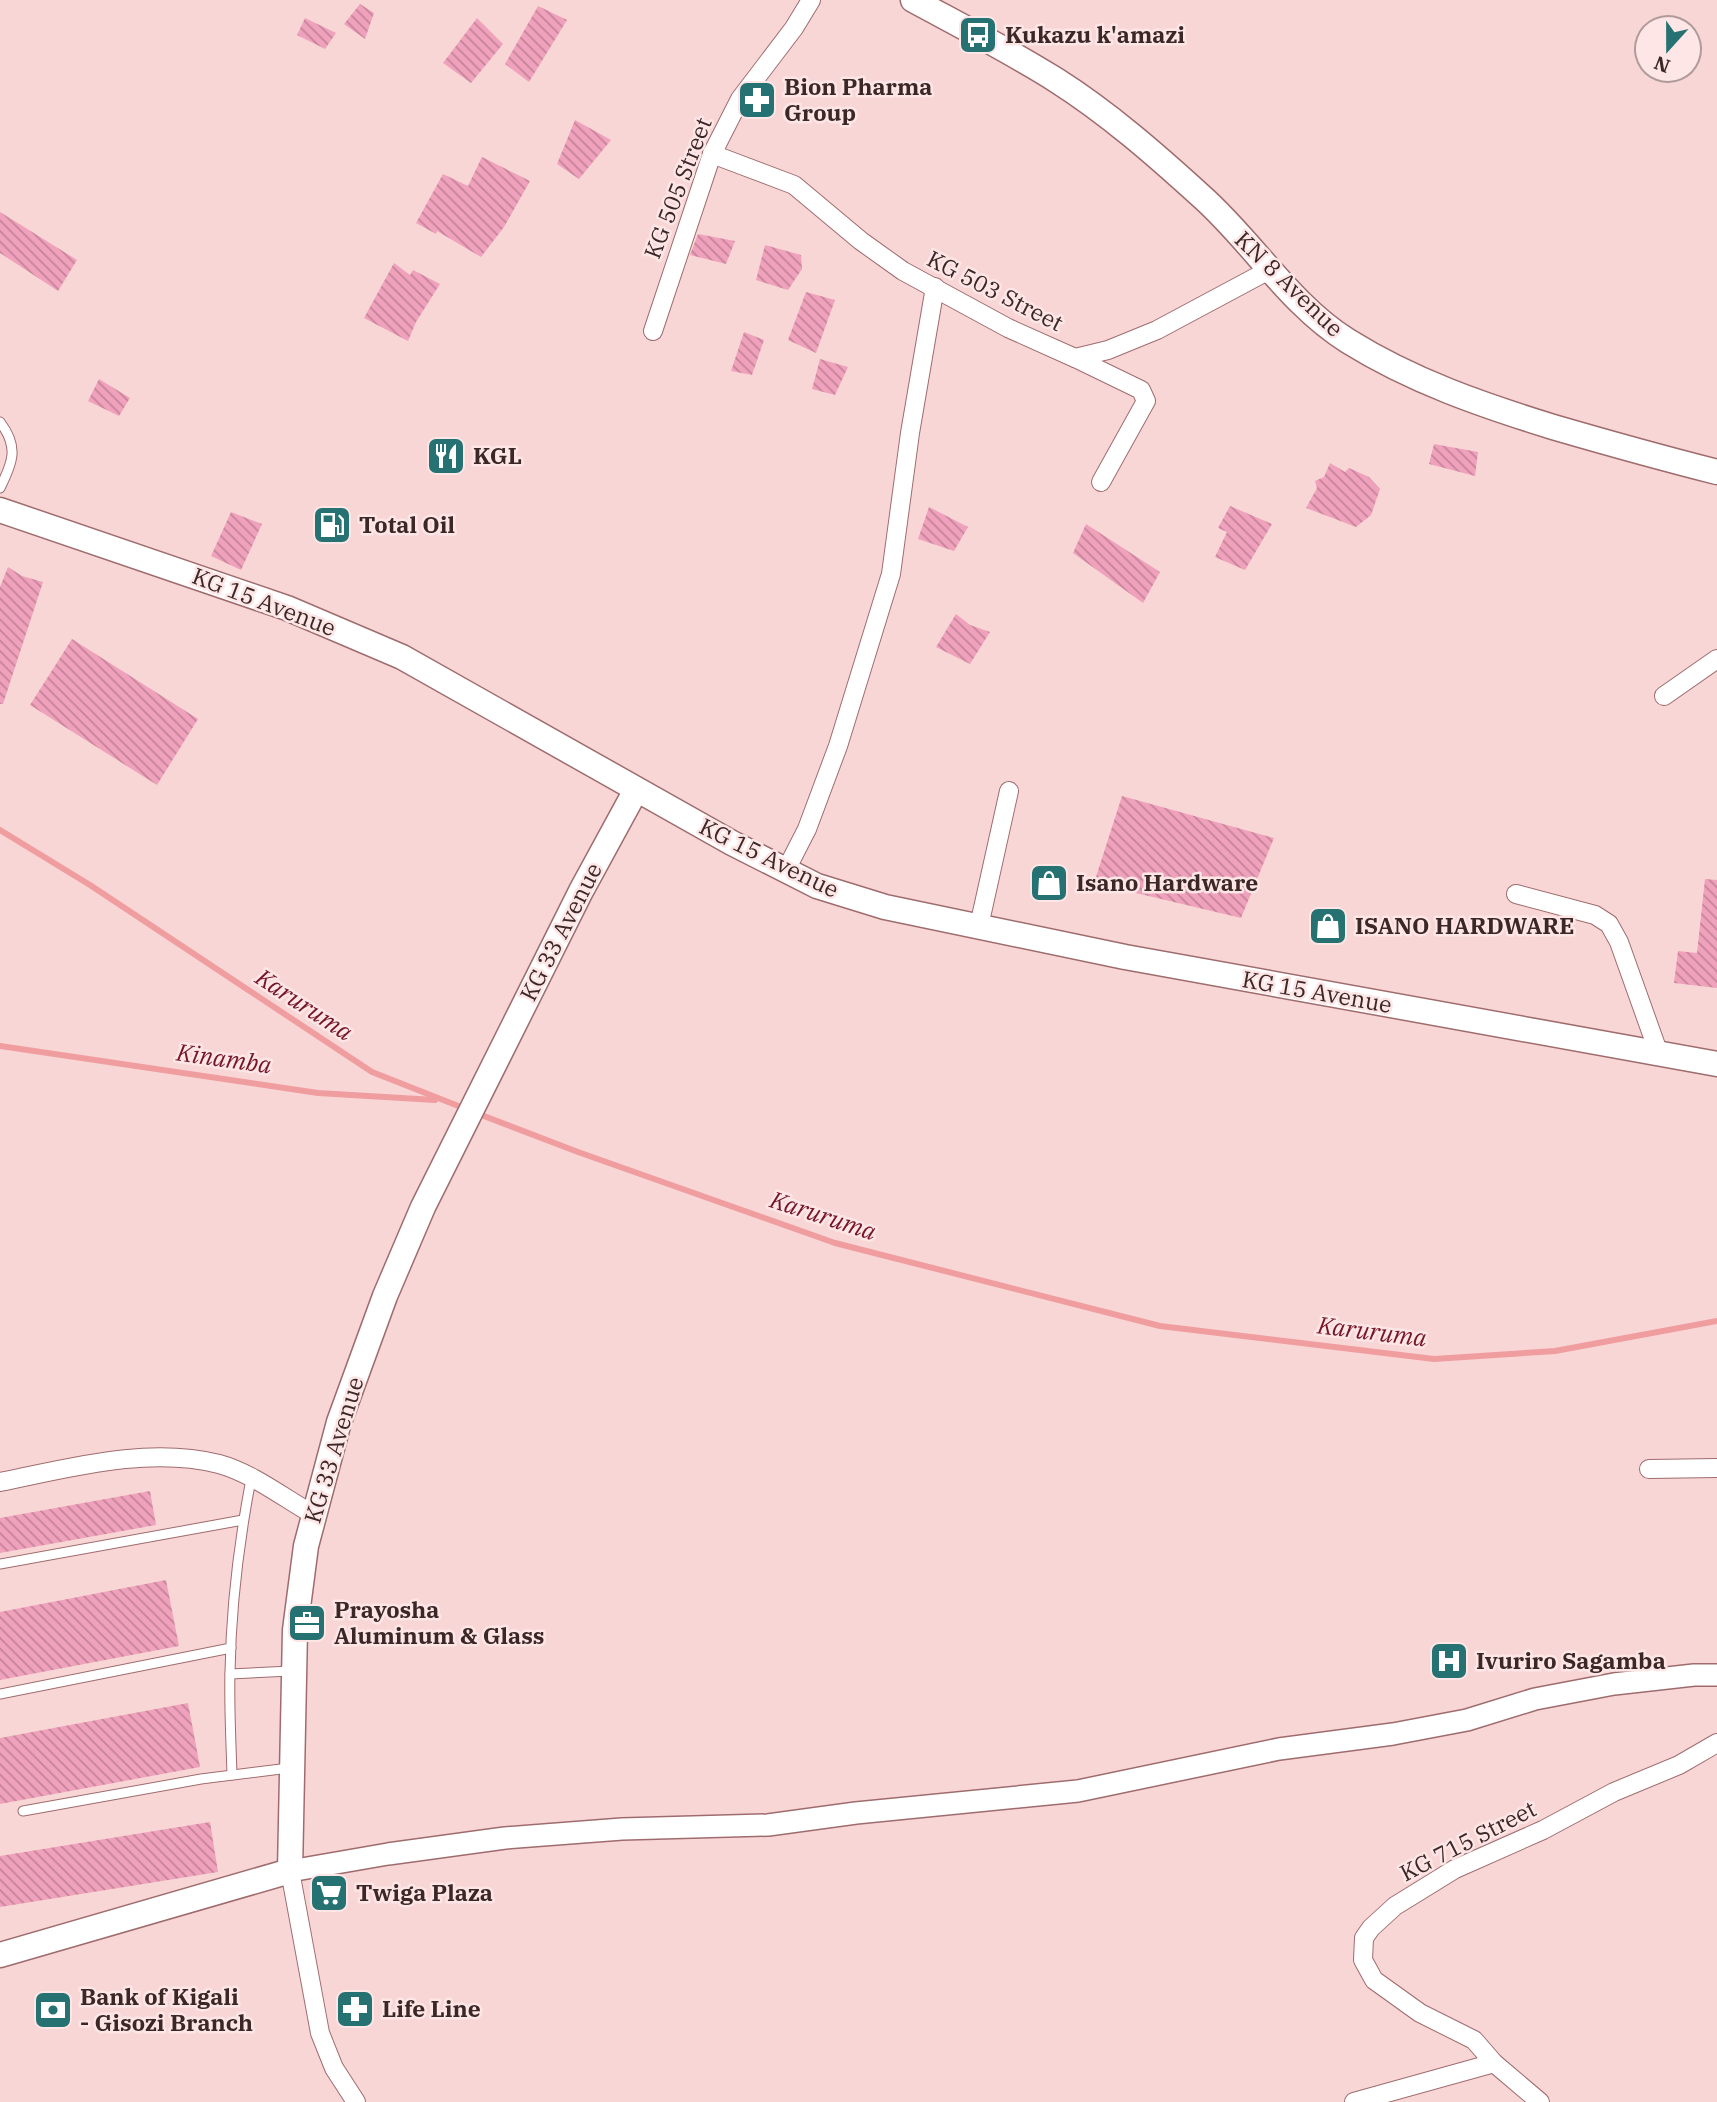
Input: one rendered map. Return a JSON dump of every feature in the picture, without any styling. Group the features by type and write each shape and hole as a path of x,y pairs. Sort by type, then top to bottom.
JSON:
{"main road":[{"name":"KN 8 Avenue","path":"913,0 1058,81 1119,125 1204,198 1270,269 1346,340 1407,374 1500,410 1642,453 1717,472"},
{"name":"KG 15 Avenue","path":"0,510 287,608 402,657 636,790 817,886 885,907 1125,957 1717,1065"},
{"name":"KG 33 Avenue","path":"290,1871 295,1630 306,1546 340,1422 385,1296 423,1207 581,891 636,790"},
{"path":"0,1955 290,1871"}],"street":[{"name":"KG 505 Street","path":"653,331 712,154 740,99 794,29 811,0"},
{"name":"KG 503 Street","path":"712,154 794,185 861,241 903,271 1008,328 1075,358 1108,351 1157,330 1270,269"},
{"path":"786,870 807,829 838,746 891,574 910,433 935,287"},
{"path":"1075,358 1141,390 1146,401 1101,482"},
{"path":"1664,696 1717,659"},
{"path":"979,926 1009,791"},
{"path":"1516,894 1595,915 1609,925 1619,942 1659,1054"},
{"path":"0,1482 156,1456 220,1464 314,1515"},
{"path":"1649,1469 1717,1468"},
{"path":"356,2102 334,2068 320,2033 290,1871 505,1838 622,1829 768,1825 856,1813 1078,1791 1279,1749 1393,1734 1467,1720 1535,1699 1614,1684 1717,1675"},
{"name":"KG 715 Street","path":"1540,2102 1494,2063 1474,2040 1420,2013 1374,1980 1363,1960 1364,1938 1395,1906 1455,1869 1543,1830 1614,1791 1679,1765 1717,1743"},
{"path":"1354,2102 1494,2063"}],"lane":[{"path":"0,422 12,443 13,462 0,488"},
{"path":"232,1775 232,1613 243,1520 251,1479"},
{"path":"0,1564 243,1520"},
{"path":"0,1694 231,1648"},
{"path":"230,1674 293,1671"},
{"path":"23,1811 291,1767"}],"building":[{"path":"360,4 374,13 365,39 344,24"},
{"path":"538,6 567,20 529,82 505,64"},
{"path":"305,18 336,33 325,49 297,35"},
{"path":"477,18 503,44 471,83 443,63"},
{"path":"575,120 611,140 579,179 557,164"},
{"path":"482,157 530,181 504,227 481,257 437,231 436,234 416,223 443,174 468,186"},
{"path":"0,212 77,260 58,291 0,253"},
{"path":"698,234 735,241 726,264 690,255"},
{"path":"765,245 801,255 802,269 788,290 756,280"},
{"path":"394,263 410,275 413,270 440,284 416,322 408,341 364,318"},
{"path":"806,292 835,300 816,353 788,340"},
{"path":"744,332 764,340 752,375 731,371"},
{"path":"820,359 848,367 835,395 812,389"},
{"path":"99,379 130,398 119,416 88,401"},
{"path":"1434,444 1478,452 1475,476 1429,464"},
{"path":"1330,463 1345,472 1349,468 1369,477 1380,489 1371,515 1356,527 1306,508 1317,488 1315,481 1324,477"},
{"path":"1230,506 1272,524 1245,570 1215,557 1227,532 1218,528"},
{"path":"929,507 968,527 954,551 918,539"},
{"path":"231,512 262,524 241,570 211,556"},
{"path":"1086,524 1160,572 1143,603 1073,553"},
{"path":"8,567 22,576 43,582 3,704 0,704 0,587"},
{"path":"956,614 970,625 990,632 970,664 936,647"},
{"path":"72,639 198,719 157,785 30,705"},
{"path":"1122,796 1274,838 1241,918 1094,883"},
{"path":"1705,879 1717,880 1717,988 1674,983 1678,951 1697,953"},
{"path":"150,1491 156,1525 0,1553 0,1518"},
{"path":"166,1580 179,1646 0,1680 0,1612"},
{"path":"188,1703 200,1767 0,1804 0,1738"},
{"path":"210,1822 218,1872 0,1907 0,1856"}],"waterway":[{"name":"Karuruma","path":"0,830 90,885 372,1072 466,1109"},
{"name":"Kinamba","path":"0,1046 318,1093 435,1100"},
{"name":"Karuruma","path":"476,1113 835,1243 1160,1326 1434,1359 1555,1351 1717,1321"}],"place":[{"name":"Kukazu k'amazi","path":"978,35"},
{"name":"Bion Pharma Group","path":"757,100"},
{"name":"KGL","path":"446,456"},
{"name":"Total Oil","path":"332,525"},
{"name":"Isano Hardware","path":"1049,883"},
{"name":"ISANO HARDWARE","path":"1328,926"},
{"name":"Prayosha Aluminum & Glass","path":"307,1623"},
{"name":"Ivuriro Sagamba","path":"1449,1661"},
{"name":"Twiga Plaza","path":"329,1893"},
{"name":"Life Line","path":"355,2009"},
{"name":"Bank of Kigali - Gisozi Branch","path":"53,2010"}]}
